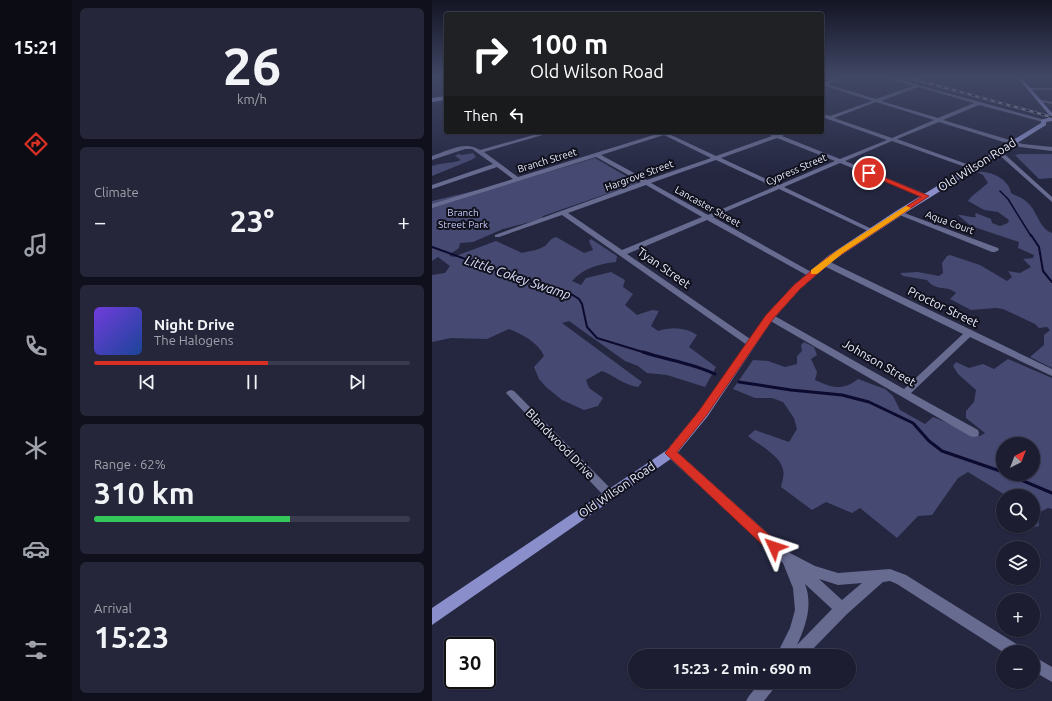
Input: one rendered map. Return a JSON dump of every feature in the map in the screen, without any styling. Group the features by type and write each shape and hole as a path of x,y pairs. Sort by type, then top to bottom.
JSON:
{"street":[{"path":"824,119 852,109"},
{"path":"903,109 1012,143 1035,148 1052,149"},
{"name":"Cypress Street","path":"622,253 965,109"},
{"path":"999,109 1043,121"},
{"path":"1046,109 1052,118"},
{"path":"824,116 973,168"},
{"name":"Old Wilson Road","path":"432,617 671,453 703,414 750,343 770,317 810,275 825,263 899,213 1044,124 1043,121 1052,118"},
{"path":"479,152 543,134"},
{"name":"Branch Street","path":"432,206 658,134"},
{"path":"668,134 872,231"},
{"path":"772,134 926,196"},
{"name":"Hargrove Street","path":"497,236 782,134"},
{"path":"432,158 469,147 479,152 517,180"},
{"path":"999,152 1052,200"},
{"name":"Lancaster Street","path":"596,155 810,275"},
{"path":"432,187 497,165"},
{"name":"Tyan Street","path":"564,213 750,343"},
{"name":"Aqua Court","path":"899,213 995,250"},
{"name":"Proctor Street","path":"825,263 1052,373"},
{"name":"Johnson Street","path":"770,317 974,433"},
{"path":"905,393 969,333"},
{"name":"Blandwood Drive","path":"511,393 610,495"},
{"path":"671,453 842,609"},
{"path":"785,557 812,571 838,580 890,575 901,579 1005,645"},
{"path":"785,557 798,583 803,608 797,630 787,649"},
{"path":"803,649 842,609 880,576"},
{"path":"1040,667 1052,675"},
{"path":"754,701 763,689"}],"green space":[{"path":"473,153 476,157 471,160 432,176 432,166 461,160 455,156 458,154 462,155"},
{"path":"1052,154 1052,178 1039,179 1015,155"},
{"name":"Branch Street Park","path":"595,158 638,183 543,216 541,219 503,229 473,242 460,243 459,248 449,255 453,257 496,241 522,253 541,248 551,239 556,237 584,253 593,250 589,241 591,239 617,256 616,262 592,267 581,273 572,281 581,285 586,278 611,272 625,280 623,287 633,294 625,305 637,315 652,310 659,311 651,326 658,331 678,328 687,330 697,335 689,347 716,367 705,387 667,375 647,373 638,366 625,361 569,321 562,323 642,382 638,387 628,384 602,371 586,380 589,388 603,398 598,406 584,410 562,400 546,387 539,379 534,367 544,356 534,343 525,336 514,331 509,329 487,339 451,338 432,342 432,275 445,273 450,266 438,257 432,261 432,201 524,179"},
{"path":"977,172 988,172 1003,180 1007,184 1011,193 1023,199 1032,207 1044,228 1052,233 1052,368 1030,357 1044,345 1044,335 1050,330 1047,327 1039,328 1035,324 1003,309 996,308 971,310 950,299 956,293 953,291 934,286 927,280 903,276 900,273 918,272 939,276 943,273 942,263 947,256 950,255 980,265 1007,281 1012,277 1008,271 1020,273 1031,267 1023,259 1033,258 1034,255 1018,248 1019,242 971,226 958,215 976,217 976,213 991,219 992,223 1000,226 1008,223 1009,220 998,212 984,210 968,201 988,183 983,175"},
{"path":"804,342 814,347 817,355 811,359 817,372 815,380 827,385 842,387 853,383 858,379 885,389 893,396 900,410 925,424 933,417 980,436 985,433 966,418 966,411 974,402 976,390 958,374 953,366 956,362 969,368 983,364 994,369 1008,359 1052,378 1052,509 1048,508 1040,512 1040,489 996,489 968,472 958,478 932,515 918,516 897,538 860,508 852,513 826,502 812,510 781,487 783,471 781,465 772,454 748,436 755,430 789,442 797,429 794,418 783,402 772,398 755,398 733,389 753,360 768,361 785,367 797,364 797,356 802,351 801,345"}],"waterway":[{"path":"1000,191 1008,199 1031,236"},
{"path":"1031,235 1039,247 1043,271 1052,282"},
{"name":"Little Cokey Swamp","path":"432,247 524,280 568,292 579,299 582,304 587,327 597,338 646,353"},
{"name":"Little Cokey Swamp","path":"643,352 697,367 715,374"},
{"name":"Little Cokey Swamp","path":"739,382 791,390 842,395 869,402 913,423 929,441 942,451 996,470"},
{"name":"Little Cokey Swamp","path":"1024,481 1052,493"}],"railway":[{"path":"1022,109 1052,117"}],"slow traffic":[{"path":"814,272 830,258 908,208"}],"route":[{"path":"774,547 671,453 703,414 750,343 782,302 830,258 926,196 869,173"}]}
